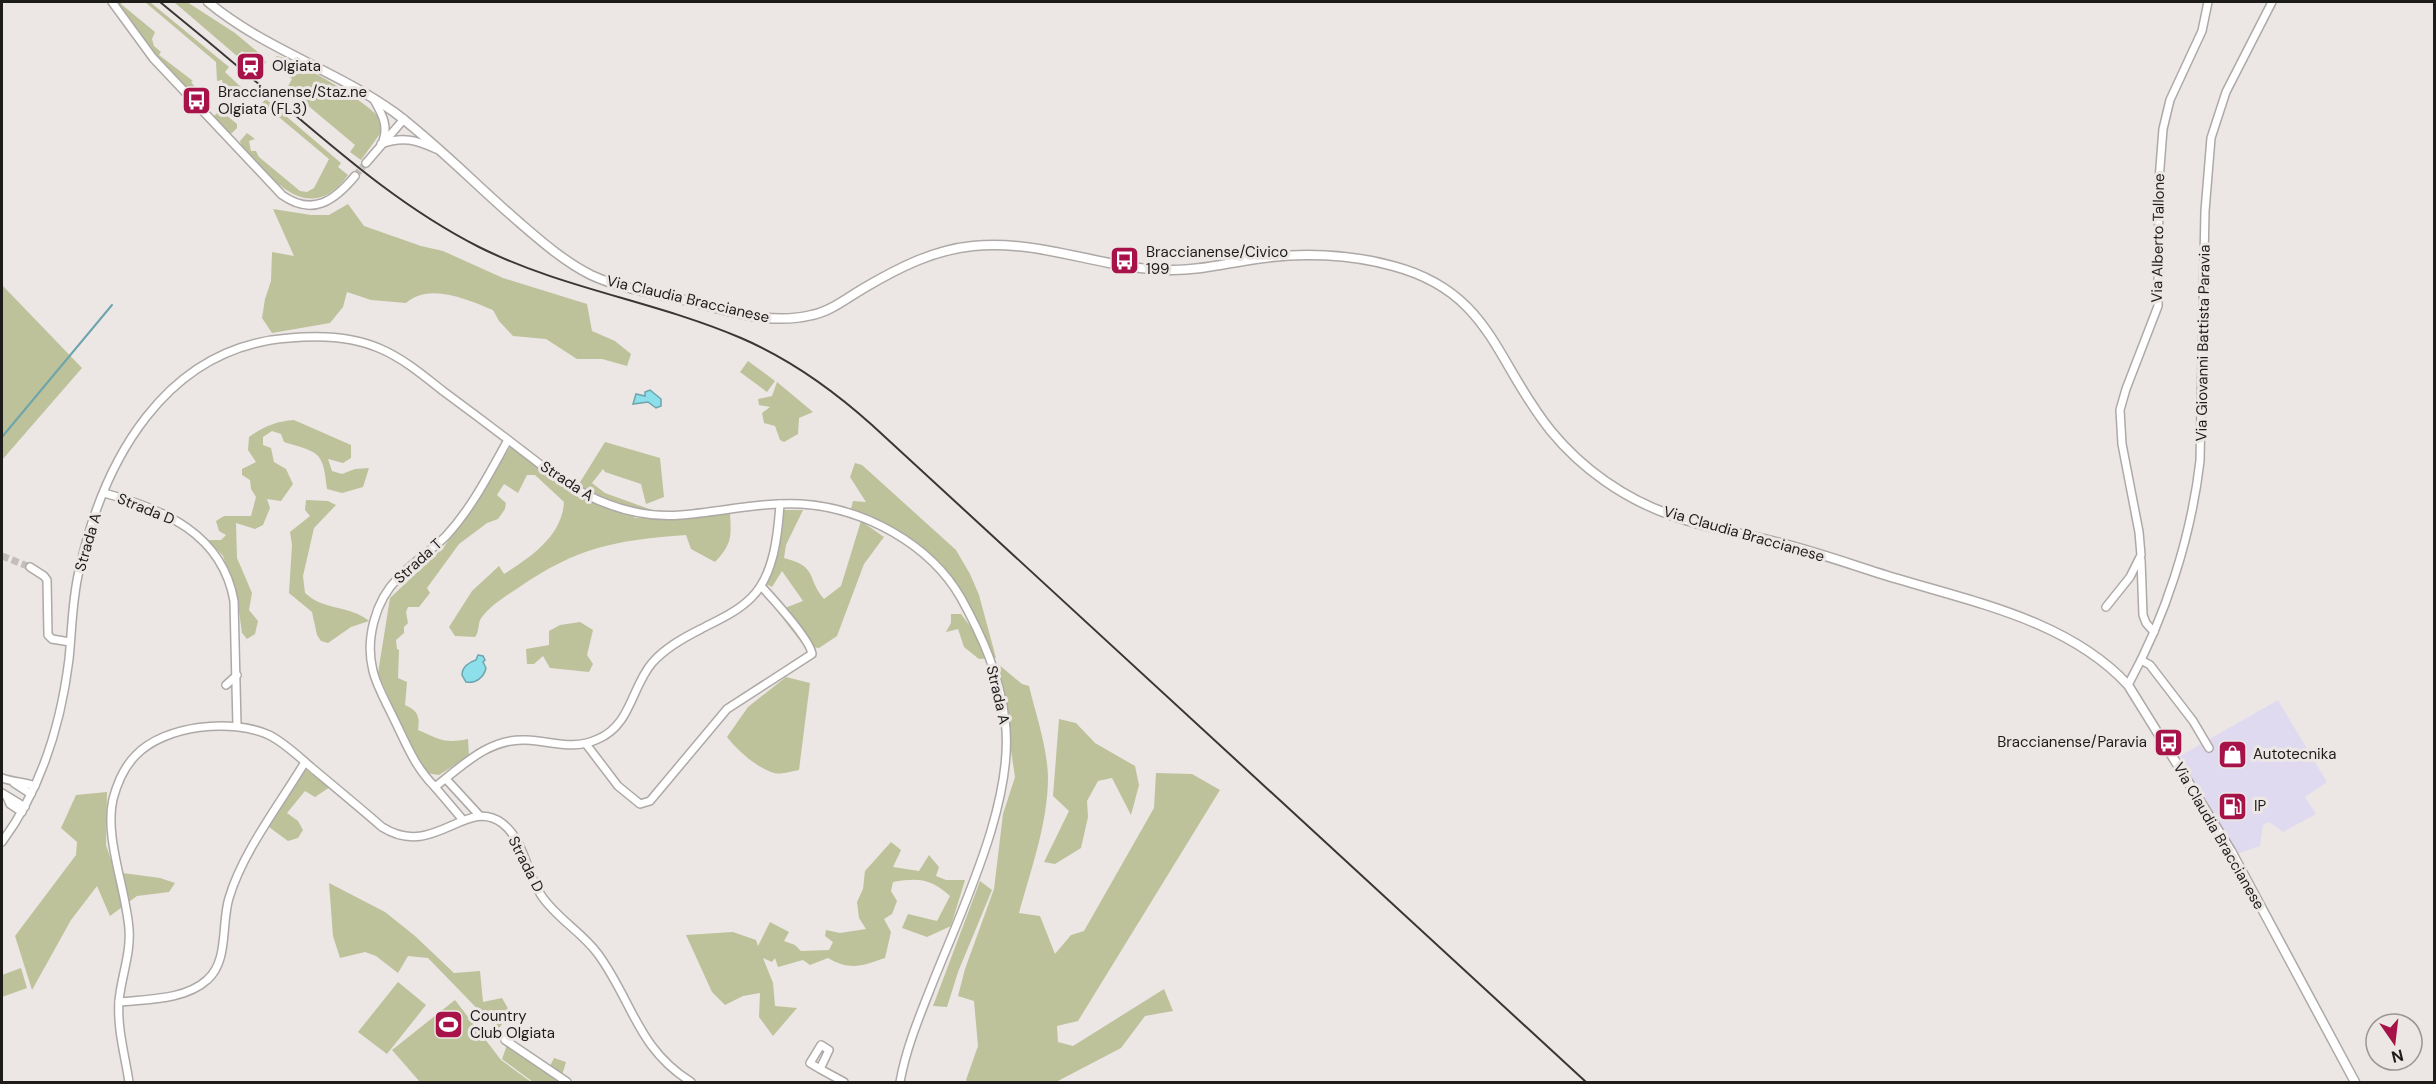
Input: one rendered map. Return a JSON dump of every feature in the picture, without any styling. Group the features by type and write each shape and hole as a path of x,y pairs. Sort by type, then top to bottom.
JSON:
{"main road":[{"name":"Via Claudia Braccianese","path":"208,2 224,15 277,47 372,96 404,119 534,235 576,267 605,281 756,318 787,319 819,314 899,268 942,252 975,246 1043,248 1138,267 1168,270 1270,257 1308,256 1359,259 1406,269 1442,285 1472,310 1552,433 1598,475 1635,500 1685,520 1791,546 2010,615 2078,643 2109,665 2128,686 2230,850 2355,1083"}],"street":[{"path":"112,2 153,58 286,198 303,205 322,203 339,194 355,176"},
{"name":"Via Alberto Tallone","path":"2154,632 2146,623 2143,615 2139,532 2122,444 2120,410 2158,306 2158,180 2164,121 2170,99 2202,31 2208,2"},
{"name":"Via Giovanni Battista Paravia","path":"2128,686 2154,632 2183,543 2198,483 2205,211 2211,138 2226,92 2272,2"},
{"path":"372,96 384,118 385,133 381,144"},
{"path":"366,163 404,119"},
{"path":"381,144 404,138 437,149"},
{"name":"Strada A","path":"2,842 33,791 44,764 60,709 78,571 89,530 104,492 131,438 171,389 188,374 213,358 240,347 269,340 324,337 355,341 379,348 411,367 578,491 604,504 626,510 677,516 780,504 820,506 856,516 898,536 929,558 953,585 991,661 1002,699 1006,754 997,809 966,898 916,1024 900,1083"},
{"name":"Strada T","path":"463,820 413,761 375,678 370,657 374,623 377,609 387,591 398,577 454,526 479,490 508,440"},
{"name":"Strada D","path":"104,492 174,518 185,525 216,554 228,580 234,601 237,726"},
{"path":"435,787 479,753 504,743 526,740 562,746 586,744 604,736 621,722 644,675 659,656 687,637 738,609 751,599 761,586 776,540 780,504"},
{"path":"2106,607 2134,573 2141,555"},
{"path":"30,567 47,580 48,635 52,639 70,642"},
{"path":"586,744 624,791 640,804 650,801 727,709 812,654 811,649 784,612 761,586"},
{"path":"2141,660 2150,665 2193,721 2210,748"},
{"path":"226,685 237,675"},
{"path":"129,1083 120,1035 119,1002 128,955 129,931 126,903 112,836 111,813 113,799 121,777 136,754 160,738 200,728 237,726 269,735 382,827 407,837 423,837 438,833 463,820 479,815 446,779"},
{"path":"119,1002 179,994 198,986 213,975 220,956 226,910 233,885 244,862 305,762"},
{"path":"2,778 14,783 25,782 33,791"},
{"path":"2,778 5,786 3,793 14,797 24,807"},
{"name":"Strada D","path":"479,815 500,822 514,837 535,884 545,900 596,952 654,1052 691,1083"},
{"path":"505,1040 567,1083"},
{"path":"820,1068 844,1083"}],"shaded area":[{"path":"2278,700 2327,782 2305,797 2316,814 2283,832 2269,822 2263,825 2260,846 2237,854 2178,757"}],"green space":[{"path":"116,2 122,2 121,4 155,32 152,39 154,46 161,52 159,55 193,81 191,82 207,102 211,102 211,107 204,108 156,57"},
{"path":"145,2 150,2 229,67 225,72 243,89 237,95 228,91 222,80 217,81 216,62"},
{"path":"174,2 187,2 235,33 259,53 266,62 264,66 258,65 242,51 237,56"},
{"path":"277,56 331,83 362,102 379,118 382,131 361,160 350,152 355,145 287,88 292,79 276,63"},
{"path":"266,99 341,163 338,167 348,175 333,191 319,198 304,198 291,193 277,183 241,145 240,141 247,133 255,139 249,141 251,151 256,151 259,157 300,191 307,192 314,188 329,159 262,103"},
{"path":"220,110 237,124 237,128 232,133 229,133 213,117"},
{"path":"348,204 364,226 421,246 443,251 503,278 587,304 592,331 615,341 631,354 627,366 602,359 577,359 546,339 513,336 499,321 493,310 461,298 437,293 416,297 406,303 371,300 347,292 343,307 330,323 272,333 262,318 271,281 272,252 294,256 273,209 311,215 329,215"},
{"path":"2,285 82,368 2,460"},
{"path":"748,361 775,381 767,392 740,372"},
{"path":"777,382 813,412 799,418 798,434 784,442 780,440 775,426 764,423 762,413 770,407 759,405 758,399 772,396"},
{"path":"294,420 351,445 351,458 343,463 328,459 332,471 342,474 355,469 369,468 363,487 342,493 327,489 324,467 317,455 305,448 284,442 281,434 272,431 263,437 263,445 271,448 274,462 286,469 293,484 281,501 267,499 270,508 263,525 255,529 236,523 237,558 252,593 249,610 258,621 255,634 247,639 242,633 237,597 223,556 208,540 221,540 226,535 219,531 216,521 224,516 251,516 256,497 251,489 250,480 242,475 242,469 256,462 248,450 249,437 270,425"},
{"path":"605,442 660,458 664,497 646,504 641,484 605,472 603,469 592,483 605,493 652,510 633,518 706,516 730,511 730,539 725,550 715,562 691,549 686,535 618,543 598,548 559,563 499,601 482,617 475,637 455,636 449,627 472,591 499,566 504,574 534,553 551,535 562,514 564,502 535,475 527,475 518,493 504,484 497,495 506,503 505,509 498,519 487,523 459,544 427,588 430,593 419,607 408,607 406,612 408,623 404,627 404,633 396,640 399,650 398,678 407,682 405,705 417,714 418,730 447,741 468,739 469,756 439,775 426,773 414,755 378,673 390,598 444,547 511,446 574,492"},
{"path":"855,463 862,465 956,550 979,595 996,658 979,659 964,647 958,629 946,632 951,623 951,614 961,614 976,634 982,630 951,587 943,568 930,556 851,509 853,501 866,502 850,477"},
{"path":"306,500 328,501 336,505 314,528 303,576 305,593 320,603 354,612 369,621 351,627 328,643 321,641 317,635 312,612 289,593 292,545 290,532 310,516 305,510"},
{"path":"781,510 803,510 786,545 784,558 795,561 807,569 824,599 841,586 861,521 884,537 864,564 837,636 819,648 804,646 777,611 803,601 782,571 772,587 766,584"},
{"path":"580,622 593,630 587,655 593,664 589,672 550,668 543,656 534,664 527,664 526,649 549,645 549,631 560,625"},
{"path":"998,664 1022,684 1029,686 1043,742 1048,777 1045,811 1038,846 1019,913 1040,916 1055,954 1071,935 1084,931 1154,808 1156,773 1192,774 1220,790 1078,1021 1057,1026 1058,1042 1073,1046 1164,989 1173,1011 1145,1016 1121,1048 1056,1082 968,1082 966,1080 978,1046 974,1001 958,996 965,969 994,889 1003,814 1015,777"},
{"path":"786,677 810,683 799,770 777,773 768,771 755,763 727,737 748,707"},
{"path":"1059,719 1076,723 1095,743 1135,766 1139,785 1131,815 1112,778 1098,781 1087,801 1088,817 1081,848 1055,864 1044,862 1069,811 1053,796"},
{"path":"305,769 330,787 315,797 305,791 287,813 298,821 303,830 298,838 288,841 269,827"},
{"path":"107,792 106,845 115,872 160,878 175,883 169,892 137,896 110,916 97,886 71,920 32,990 15,936 76,855 77,842 61,828 76,795"},
{"path":"891,842 901,850 893,867 919,871 929,855 939,867 936,876 946,880 965,880 951,926 927,937 902,928 908,914 937,921 950,896 936,886 923,881 893,882 891,891 897,901 892,914 884,919 891,932 885,958 856,966 843,965 828,958 810,965 803,960 778,967 775,958 772,962 763,958 773,983 775,1006 797,1008 773,1036 759,1017 760,993 743,996 725,1005 712,992 686,935 733,932 756,940 758,946 770,922 789,932 784,941 795,945 801,951 829,950 833,942 825,936 826,930 840,933 866,929 859,918 857,902 863,889 865,871"},
{"path":"980,881 992,890 958,972 947,1007 933,1006"},
{"path":"329,883 385,912 415,936 454,973 480,971 483,1002 502,998 510,1012 498,1030 428,958 408,956 398,973 376,956 365,952 340,958 333,936"},
{"path":"21,968 27,988 2,997 2,975"},
{"path":"398,982 426,1005 387,1054 358,1032"},
{"name":"Country Club Olgiata","path":"455,1000 501,1060 531,1082 420,1082 392,1050"},
{"path":"507,1045 537,1057 547,1072 554,1058 566,1062 560,1082 533,1082 502,1059"}],"water":[{"path":"650,390 661,399 661,406 656,408 648,402 633,404 636,394 645,396 645,392"},
{"path":"478,655 483,656 485,660 483,662 485,671 476,681 466,682 462,675 463,670 476,660"}],"waterway":[{"path":"2,437 112,305"}],"tunnel":[{"path":"355,176 366,163"},
{"path":"2,556 30,567"}],"railway":[{"path":"160,2 357,166 403,201 453,233 479,247 543,274 676,314 741,338 777,355 842,399 1586,1082"}],"place":[{"name":"Olgiata","path":"251,66"},
{"name":"Braccianense/Staz.ne Olgiata (FL3)","path":"197,101"},
{"name":"Braccianense/Civico 199","path":"1125,261"},
{"name":"Braccianense/Paravia","path":"2168,742"},
{"name":"Autotecnika","path":"2232,754"},
{"name":"IP","path":"2233,806"},
{"name":"Country Club Olgiata","path":"449,1025"}]}
